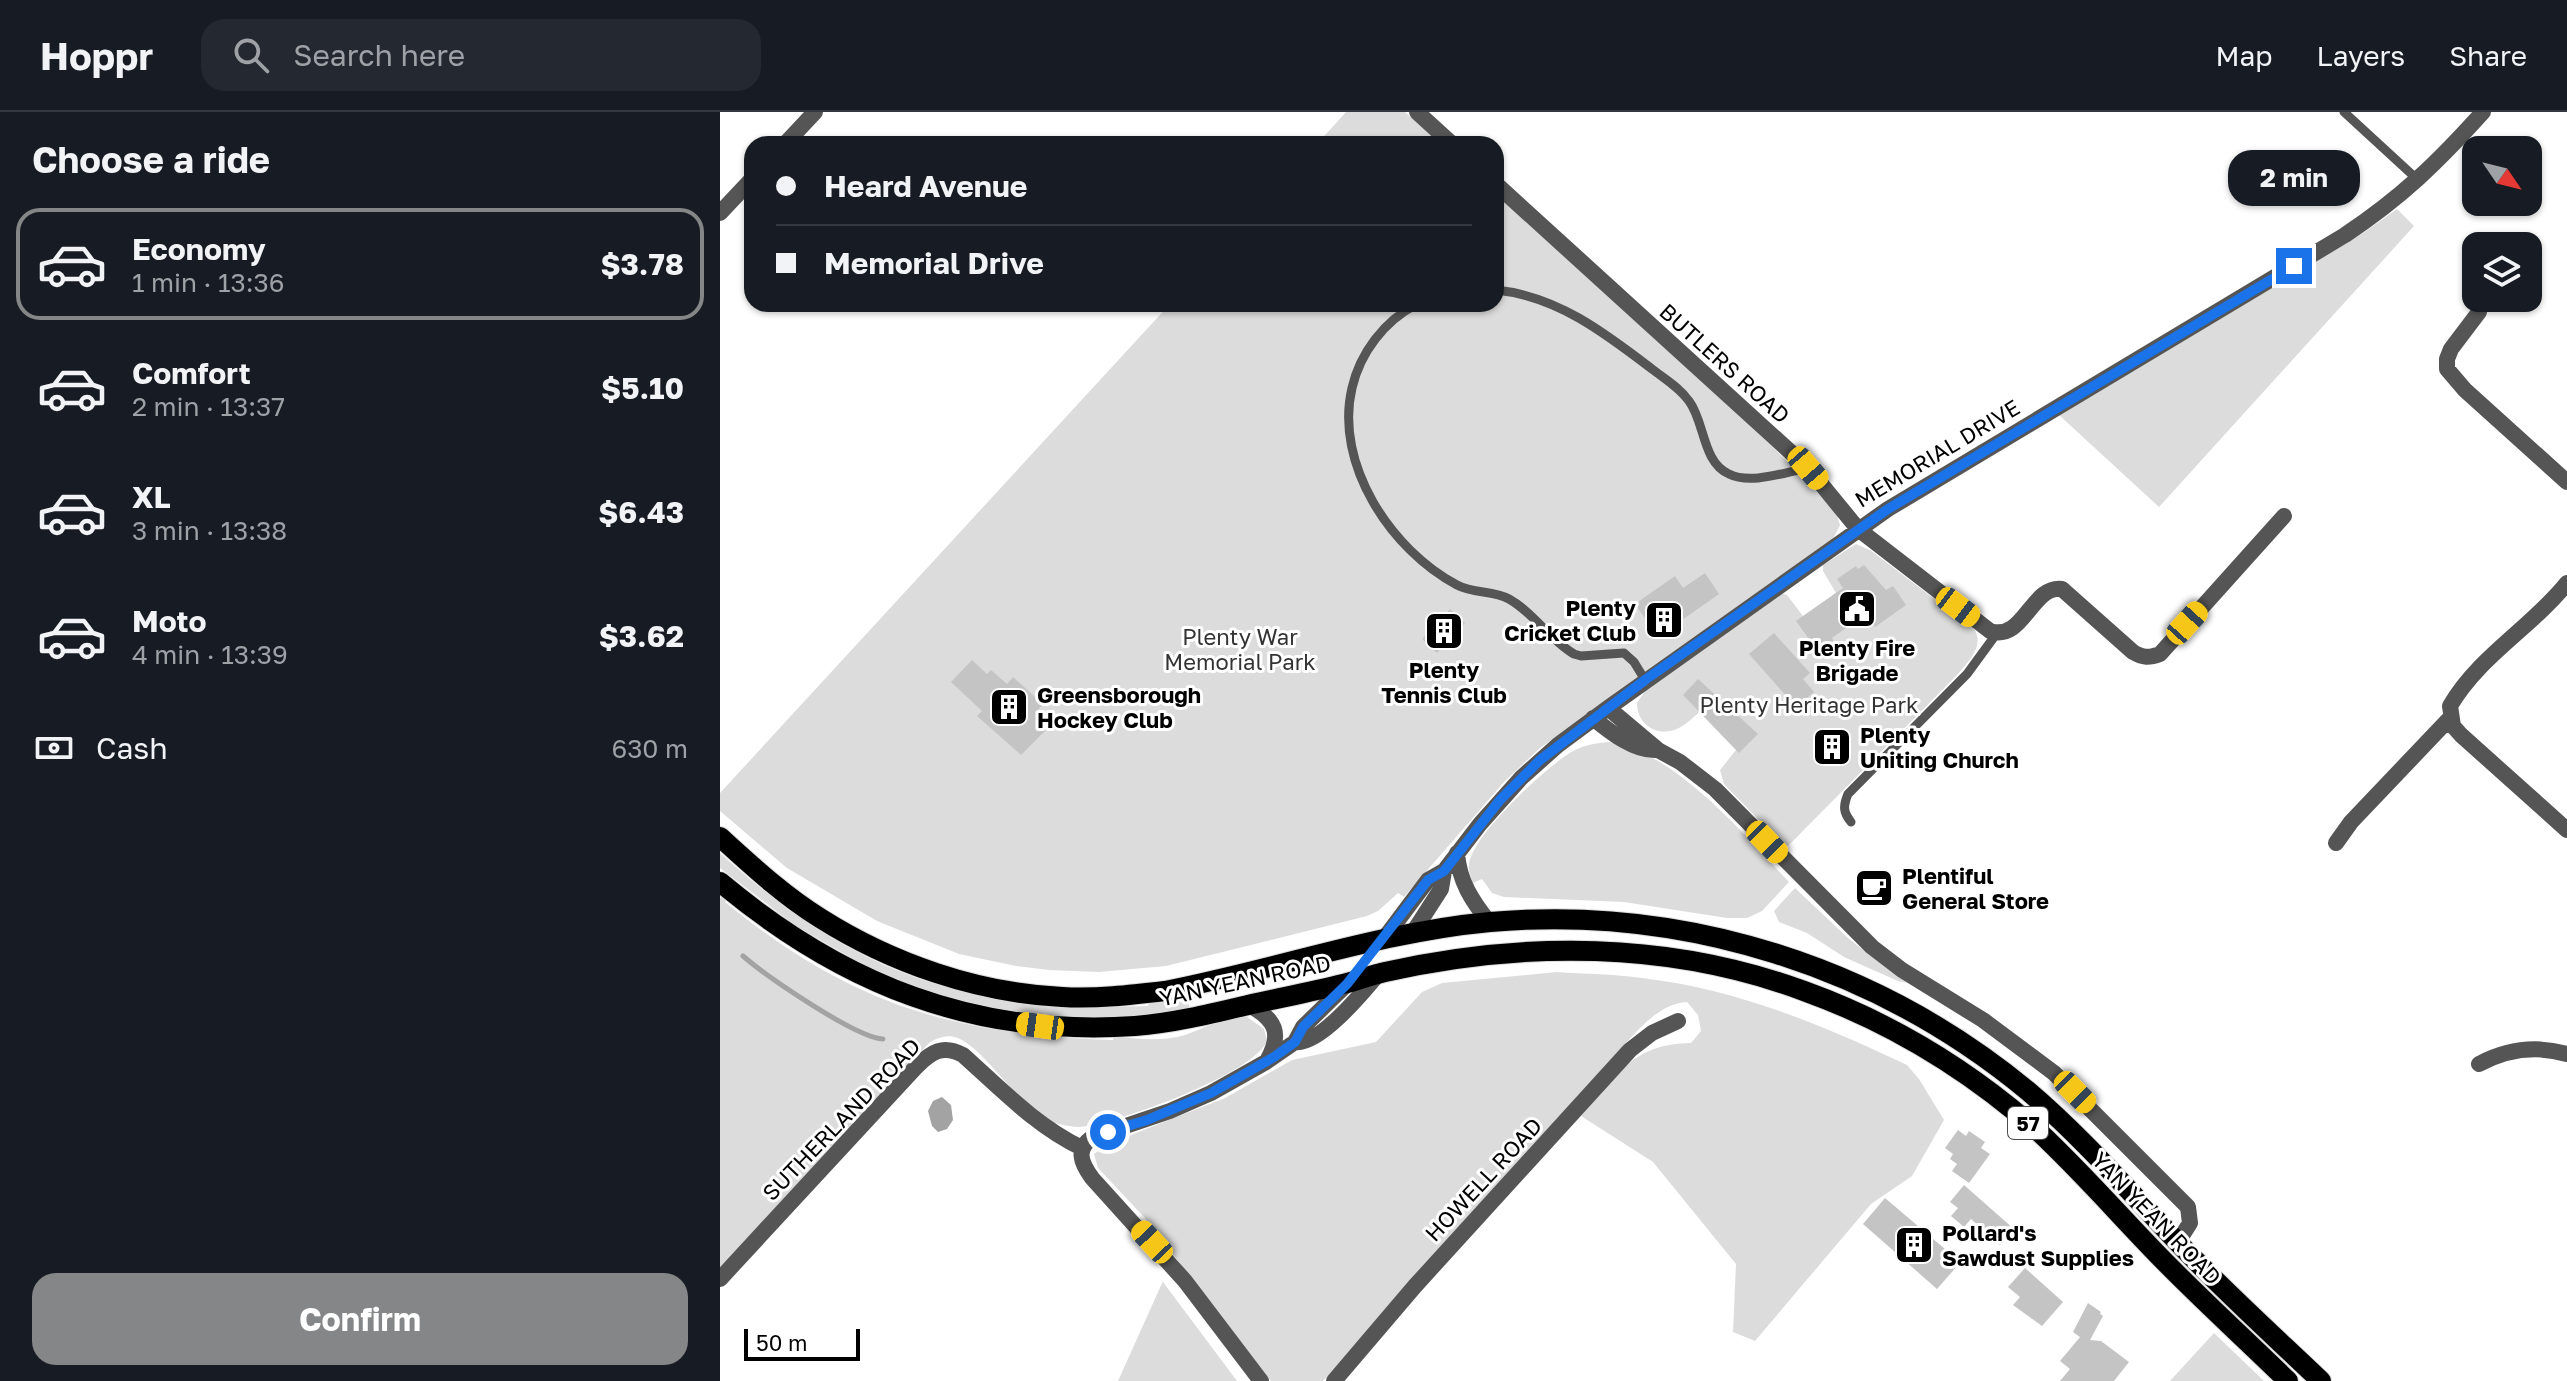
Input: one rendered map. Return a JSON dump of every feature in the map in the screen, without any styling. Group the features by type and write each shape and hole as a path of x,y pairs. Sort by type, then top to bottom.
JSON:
{"main road":[{"name":"YAN YEAN ROAD","path":"720,837 782,891 852,937 918,967 991,987 1073,997 1165,991 1383,940 1489,922 1577,919 1680,930 1748,944 1790,957 1878,993 1970,1047 2029,1092 2321,1381"},
{"name":"YAN YEAN ROAD","path":"720,882 800,942 854,973 966,1014 1040,1026 1111,1027 1166,1022 1347,984 1379,973 1477,955 1532,951 1641,953 1745,973 1800,989 1851,1010 1948,1063 2011,1108 2067,1159 2180,1277 2288,1381"},
{"path":"1379,973 1412,934"},
{"name":"MEMORIAL DRIVE","path":"1347,984 1383,940"}],"street":[{"path":"792,136 815,112"},
{"path":"1417,112 1443,136"},
{"name":"MEMORIAL DRIVE","path":"1383,940 1428,880 1444,871 1521,778 1593,718 1858,529 2345,235 2418,181 2483,112"},
{"path":"720,213 744,188"},
{"name":"BUTLERS ROAD","path":"1504,191 1808,468 1858,529 1983,626 1997,633"},
{"path":"2479,312 2451,349 2447,369 2465,390 2567,482"},
{"path":"1997,633 2013,627 2054,588 2068,594 2140,657 2150,658 2160,654 2284,516"},
{"path":"2567,583 2544,611 2504,643 2450,706 2450,718 2461,735 2567,830"},
{"name":"YAN YEAN ROAD","path":"1608,708 1658,750 1680,762 1715,789 1872,947 2033,1056 2075,1092 2188,1207 2190,1223 2178,1242"},
{"name":"YAN YEAN ROAD","path":"1593,718 1634,745 1658,750"},
{"path":"2336,843 2351,822 2450,718"},
{"path":"1457,853 1460,875 1476,906 1489,922"},
{"name":"MEMORIAL DRIVE","path":"1412,934 1444,883 1444,871"},
{"path":"1295,1042 1312,1038 1356,999 1379,973"},
{"path":"1261,1381 1185,1281 1086,1170 1081,1157 1082,1148 1093,1137 1170,1111 1211,1093 1266,1062 1295,1042 1303,1027 1347,984"},
{"path":"1249,1005 1268,1016 1274,1025 1274,1045 1266,1062"},
{"name":"HOWELL ROAD","path":"1334,1381 1415,1286 1630,1050 1652,1033 1678,1021"},
{"name":"SUTHERLAND ROAD","path":"720,1279 934,1051 954,1050 1026,1112 1057,1135 1082,1148"},
{"path":"2479,1064 2513,1050 2552,1050 2567,1054"}],"lane":[{"path":"2344,112 2418,181"},
{"path":"1504,292 1539,299 1571,313 1606,334 1676,386 1694,408 1713,459 1728,474 1752,478 1808,468"},
{"path":"1406,312 1390,323 1372,344 1358,369 1350,397 1348,418 1353,453 1381,513 1414,553 1446,578 1470,591 1506,597 1574,654 1624,653 1645,680"},
{"path":"1851,822 1844,813 1848,794 1967,674 1997,633"}],"green space":[{"path":"1346,112 1405,112 1431,136 1324,136"},
{"name":"Plenty War Memorial Park","path":"1504,201 1774,448 1836,512 1840,525 1833,539 1540,748 1504,782 1404,897 1398,893 1378,911 1367,916 1166,966 1099,972 1049,970 959,954 877,921 787,868 720,811 720,793 1163,312 1504,312"},
{"path":"2397,209 2414,226 2159,507 2059,415 2366,231"},
{"name":"Plenty Heritage Park","path":"1856,544 1870,550 1974,629 1977,647 1958,674 1788,846 1781,843 1724,784 1720,770 1736,750 1700,712 1679,728 1657,731 1645,724 1637,703 1645,691 1781,593 1787,595 1803,616 1836,593 1823,571 1823,565"},
{"path":"1609,742 1635,749 1684,779 1730,819 1789,882 1762,911 1747,918 1727,918 1624,902 1504,897 1492,893 1482,879 1473,883 1469,867 1473,853 1482,837 1512,803 1573,751"},
{"path":"720,853 769,895 818,929 867,957 917,978 969,993 1024,1002 1148,1006 1149,1002 1188,1002 1190,1009 1114,1018 1026,1015 940,997 856,964 857,961 796,926 720,868"},
{"path":"1795,888 1849,939 1907,983 1844,957 1807,933 1779,922 1774,911"},
{"path":"724,896 727,899 725,902 771,937 816,966 861,989 953,1021 1055,1037 1113,1040 1114,1036 1168,1039 1223,1020 1247,1017 1264,1029 1267,1041 1257,1054 1212,1082 1123,1117 1080,1127 1055,1123 1041,1116 1016,1094 982,1056 958,1038 935,1040 720,1270 720,898"},
{"path":"1557,972 1677,983 1745,1000 1811,1023 1907,1065 1944,1120 1912,1176 1871,1204 1755,1341 1733,1332 1736,1264 1653,1162 1581,1116 1627,1064 1654,1049 1691,1043 1701,1031 1698,1015 1687,1002 1665,1009 1636,1032 1323,1381 1271,1381 1144,1217 1098,1168 1094,1154 1108,1144 1225,1098 1292,1060 1376,1042 1422,992 1442,983"},
{"path":"1163,1282 1237,1381 1118,1381"},
{"path":"2214,1333 2264,1381 2170,1381"}],"shaded area":[{"path":"942,1097 951,1105 953,1120 947,1129 938,1132 932,1126 928,1111 933,1101"}],"building":[{"name":"Plenty Fire Brigade","path":"1864,565 1886,590 1893,586 1906,605 1875,627 1865,614 1832,638 1837,646 1822,657 1796,621 1843,588 1837,579 1856,566 1858,569"},
{"name":"Plenty Cricket Club","path":"1705,573 1719,594 1658,637 1635,604 1675,576 1683,588"},
{"name":"Plenty Tennis Club","path":"1450,609 1465,623 1437,653 1422,639"},
{"path":"1774,633 1810,673 1803,679 1814,692 1796,707 1749,654"},
{"name":"Greensborough Hockey Club","path":"972,660 987,674 991,670 1007,684 1013,677 1043,704 1037,711 1048,728 1021,755 977,716 982,711 951,682"},
{"name":"Plenty Fire Brigade","path":"1698,679 1758,734 1739,753 1683,695"},
{"name":"Plenty Uniting Church","path":"1839,730 1850,742 1826,764 1815,752"},
{"name":"Plentiful General Store","path":"1871,869 1892,889 1876,906 1855,887"},
{"path":"1958,1130 1966,1136 1969,1131 1985,1142 1981,1148 1990,1154 1969,1183 1952,1171 1957,1164 1950,1159 1953,1154 1945,1148"},
{"path":"1964,1185 2014,1229 2000,1245 1971,1219 1964,1227 1951,1216 1958,1208 1950,1202"},
{"name":"Pollard's Sawdust Supplies","path":"1885,1198 1945,1249 1943,1251 1958,1265 1937,1289 1863,1224"},
{"path":"2025,1268 2063,1302 2042,1326 2013,1305 2020,1297 2008,1287"},
{"path":"2088,1303 2103,1316 2090,1340 2101,1341 2129,1362 2114,1381 2060,1381 2070,1369 2060,1361 2080,1337 2073,1332"}],"waterway":[{"path":"743,956 833,1018 883,1039"}],"place":[{"name":"Plenty Fire Brigade","path":"1857,609"},
{"name":"Plenty Cricket Club","path":"1664,620"},
{"name":"Plenty Tennis Club","path":"1444,631"},
{"name":"Greensborough Hockey Club","path":"1009,707"},
{"name":"Plenty Uniting Church","path":"1832,747"},
{"name":"Plentiful General Store","path":"1874,888"},
{"name":"Pollard's Sawdust Supplies","path":"1914,1245"}],"route":[{"path":"1108,1132 1147,1120 1211,1093 1295,1042 1303,1027 1347,984 1428,880 1444,871 1521,778 1558,745 1633,689 1888,509 2294,266"}]}
